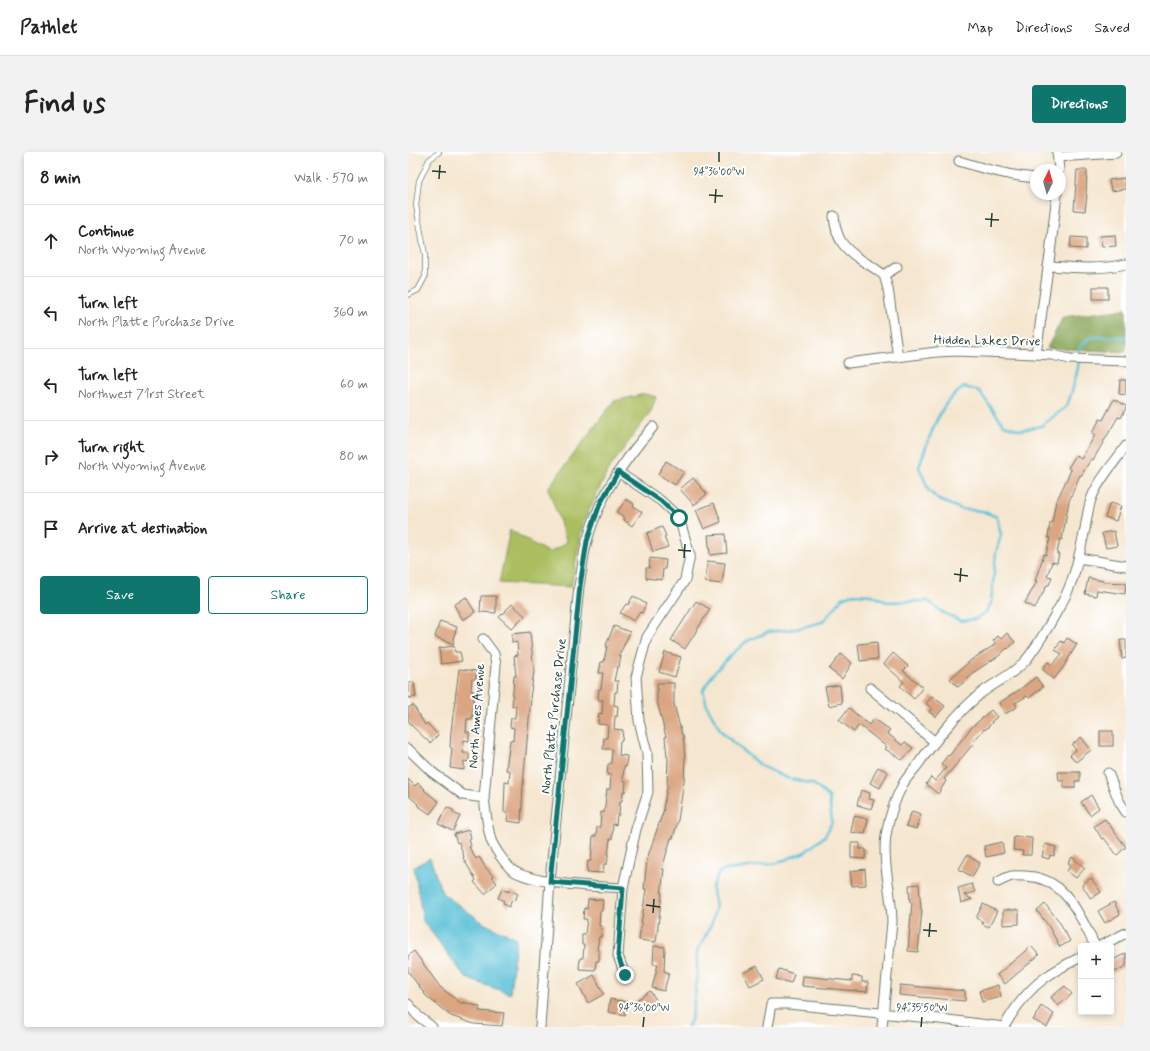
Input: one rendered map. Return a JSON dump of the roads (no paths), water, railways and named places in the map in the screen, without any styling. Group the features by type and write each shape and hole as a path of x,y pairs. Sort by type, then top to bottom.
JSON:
{"street":[{"path":"1058,155 1116,153"},
{"path":"959,161 990,171 1030,177"},
{"path":"1036,354 1056,200"},
{"path":"834,216 837,235 848,251 884,275 898,357"},
{"path":"1048,266 1098,269 1126,264"},
{"path":"884,275 897,267"},
{"name":"Hidden Lakes Drive","path":"848,363 956,351 1036,354 1052,355 1070,359 1126,361"},
{"name":"North Platte Purchase Drive","path":"540,1027 550,882 580,586 587,541 600,504 618,472 633,450 653,428"},
{"path":"882,1027 892,922 892,910 885,854 886,836 889,820 904,783 935,742 965,707 1025,661 1066,596 1079,558 1092,497 1126,446"},
{"path":"618,472 661,501 679,518 690,555 685,580 647,637 636,677 639,721 647,753 648,792 636,829 623,888 618,956 625,975"},
{"path":"1079,558 1126,566"},
{"name":"North Ames Avenue","path":"483,639 494,654 496,666 484,798 492,841 500,855 512,869 530,878 550,882 623,888"},
{"path":"870,688 935,742"},
{"path":"408,749 432,772 463,795 484,798"},
{"path":"1108,773 1126,812"},
{"path":"998,882 1012,876 1026,876 1040,878 1056,886 1072,903 1093,943"},
{"path":"1106,943 1126,933"},
{"path":"767,1027 771,1004 788,1004 883,1014 940,1018 1004,1027 1023,1000 1036,985 1046,977 1078,959"},
{"path":"408,1004 418,1016 432,1027"}],"lane":[{"path":"408,295 418,290 425,277 425,255 416,205 419,181 429,160 439,152"}],"water":[{"path":"430,858 442,893 485,924 516,938 510,994 466,978 423,921 414,867"}],"waterway":[{"path":"688,1027 692,1017 697,978 697,952 712,923 716,906 712,887 720,871 777,863 805,852 825,836 832,822 829,797 813,784 787,778 761,766 721,731 707,706 703,690 713,674 747,641 768,632 796,629 822,622 842,598 853,594 872,595 887,602 928,601 942,612 961,621 976,619 986,612 991,603 996,552 1001,535 997,517 982,511 961,509 939,500 929,491 919,467 932,431 945,405 964,387 979,391 1004,425 1021,430 1041,426 1067,406 1078,368 1080,347 1090,337 1126,337"}]}
